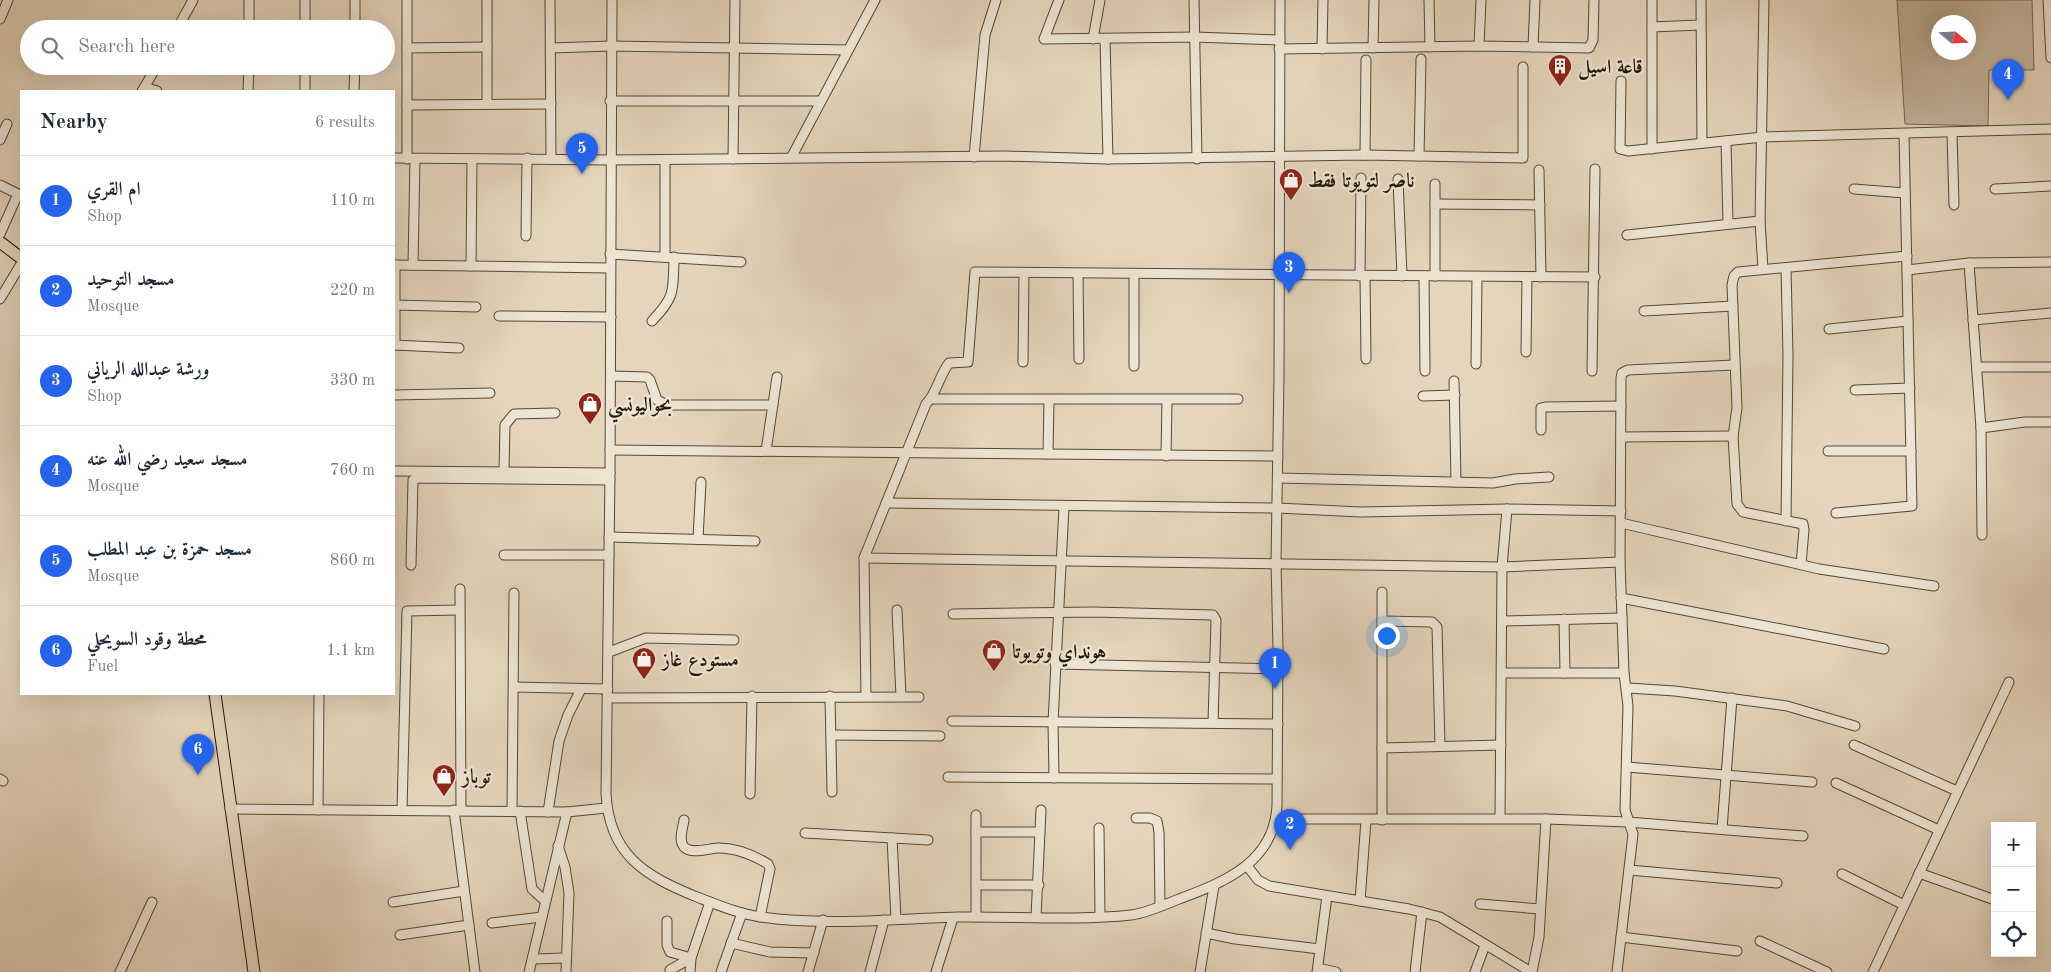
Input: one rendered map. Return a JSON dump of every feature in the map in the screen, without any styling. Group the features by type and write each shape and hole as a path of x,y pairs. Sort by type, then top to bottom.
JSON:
{"main road":[{"path":"0,242 20,257"},
{"path":"215,695 254,972"}],"street":[{"path":"0,19 8,0"},
{"path":"182,20 193,0"},
{"path":"249,0 249,20"},
{"path":"305,0 305,20"},
{"path":"355,0 355,20"},
{"path":"407,0 407,105 411,159 413,265"},
{"path":"487,0 487,104"},
{"path":"550,0 551,159"},
{"path":"612,0 610,101 611,376 606,808 617,840 635,864 662,883 742,913 760,917 823,920 1133,915 1214,886 1248,867 1270,838 1277,819 1278,779 1276,562 1280,0"},
{"path":"733,159 735,0"},
{"path":"792,156 875,0"},
{"path":"974,157 986,35 996,0"},
{"path":"1060,0 1044,39 1194,37 1322,49 1479,46 1589,48 1593,40 1594,0"},
{"path":"1094,39 1100,0"},
{"path":"1194,0 1196,159"},
{"path":"1322,0 1322,49"},
{"path":"1373,48 1374,0"},
{"path":"1429,0 1430,47"},
{"path":"1479,46 1481,0"},
{"path":"1533,47 1535,0"},
{"path":"1652,0 1652,150"},
{"path":"1701,0 1702,143"},
{"path":"1763,269 1760,221 1764,0"},
{"path":"2048,0 2051,58"},
{"path":"1652,26 1700,25"},
{"path":"1105,39 1108,159"},
{"path":"550,48 611,46 848,50"},
{"path":"407,48 487,47"},
{"path":"1420,156 1421,58"},
{"path":"1365,155 1366,60"},
{"path":"395,158 665,160 792,156 1005,156 1196,159 1365,155 1523,158 1523,67"},
{"path":"144,89 152,75"},
{"path":"248,90 249,75"},
{"path":"305,75 305,90"},
{"path":"354,75 354,90"},
{"path":"1621,81 1620,149 1628,152 1763,137 2051,129"},
{"path":"610,101 820,101"},
{"path":"407,105 551,104"},
{"path":"0,140 7,124"},
{"path":"1952,133 1954,205"},
{"path":"1836,513 1912,506 1904,134"},
{"path":"1726,141 1728,224"},
{"path":"526,236 527,158"},
{"path":"471,266 472,159"},
{"path":"652,321 666,306 673,294 665,160"},
{"path":"1592,371 1595,277 1595,169"},
{"path":"1539,170 1541,277"},
{"path":"1361,178 1366,359"},
{"path":"1398,179 1402,276"},
{"path":"1435,184 1435,276"},
{"path":"0,185 20,191 0,234"},
{"path":"1995,189 2051,186"},
{"path":"1854,189 1905,192"},
{"path":"1435,204 1540,206"},
{"path":"1627,235 1760,221"},
{"path":"610,254 741,262"},
{"path":"1801,564 1803,524 1743,512 1737,504 1733,436 1737,408 1734,365 1734,276 1738,272 1763,269 1906,256"},
{"path":"0,299 20,260"},
{"path":"1907,270 1969,264 2051,262"},
{"path":"1969,264 1980,428 1982,535"},
{"path":"395,265 610,268"},
{"path":"1786,268 1788,355 1786,521"},
{"path":"866,696 864,558 908,453 926,404 932,399 940,375 949,363 968,362 975,272 1278,276 1595,277"},
{"path":"1023,362 1024,273"},
{"path":"1078,274 1079,359"},
{"path":"1134,274 1134,366"},
{"path":"1424,276 1425,370"},
{"path":"1476,364 1477,277"},
{"path":"1526,352 1527,277"},
{"path":"395,305 476,307"},
{"path":"1644,311 1733,306"},
{"path":"1973,320 2051,313"},
{"path":"499,316 611,317"},
{"path":"1829,330 1908,321"},
{"path":"395,345 459,348"},
{"path":"1617,972 1633,834 1625,810 1628,688 1624,673 1620,562 1621,378 1622,373 1628,370 1734,365"},
{"path":"1977,367 2051,367"},
{"path":"611,376 647,377 650,380 657,400 667,405 773,405"},
{"path":"766,451 777,377"},
{"path":"1454,381 1456,482"},
{"path":"1855,390 1910,388"},
{"path":"395,394 490,393"},
{"path":"1423,396 1455,396"},
{"path":"932,399 1238,399"},
{"path":"1048,454 1049,400"},
{"path":"1166,456 1167,400"},
{"path":"1540,430 1541,408 1621,406"},
{"path":"504,471 505,424 509,418 514,414 555,413"},
{"path":"1980,428 2025,422 2051,422"},
{"path":"1621,437 1733,436"},
{"path":"610,450 1278,456"},
{"path":"1828,451 1911,451"},
{"path":"395,471 504,471 610,477"},
{"path":"411,565 412,483 418,478 610,477"},
{"path":"1278,478 1493,483 1515,479 1549,477"},
{"path":"698,539 701,482"},
{"path":"886,504 1277,508 1361,512 1507,509 1621,511"},
{"path":"1054,778 1055,664 1064,507"},
{"path":"1500,818 1503,673 1502,567 1507,509"},
{"path":"1621,523 1801,564 1934,586"},
{"path":"609,537 755,541"},
{"path":"504,555 609,555"},
{"path":"864,558 1276,562 1502,567 1620,562"},
{"path":"460,589 458,810 464,890 475,972"},
{"path":"1382,592 1382,820"},
{"path":"514,594 516,811 532,889 545,901"},
{"path":"1621,598 1884,649"},
{"path":"402,810 407,612 459,610"},
{"path":"897,610 900,696"},
{"path":"953,614 1057,612 1212,615 1216,620 1214,723"},
{"path":"1503,620 1622,618"},
{"path":"1564,619 1565,673"},
{"path":"1382,621 1432,622 1437,627 1440,746"},
{"path":"608,652 646,638 734,640"},
{"path":"1055,664 1278,669"},
{"path":"1503,673 1624,673"},
{"path":"1873,972 2009,682"},
{"path":"514,687 581,689 608,694 919,697"},
{"path":"1628,688 1675,690 1787,706 1855,726"},
{"path":"548,812 555,782 559,741 568,715 581,689"},
{"path":"318,810 319,695"},
{"path":"750,794 752,696"},
{"path":"830,696 832,792"},
{"path":"1722,829 1732,698"},
{"path":"952,721 1278,724"},
{"path":"832,735 940,736"},
{"path":"1382,748 1501,745"},
{"path":"1854,746 1957,792"},
{"path":"1627,767 1812,782"},
{"path":"948,776 1278,779"},
{"path":"1836,783 1939,830"},
{"path":"230,809 567,812 606,808"},
{"path":"1036,917 1041,810"},
{"path":"530,972 567,812"},
{"path":"976,815 976,917"},
{"path":"1136,818 1150,818 1156,821 1159,832 1160,906"},
{"path":"1277,819 1546,819 1628,822 1803,836"},
{"path":"1530,972 1536,957 1546,819"},
{"path":"684,820 680,839 687,849 692,851 720,848 737,851 756,856 768,864 770,869 760,917"},
{"path":"1360,901 1366,820"},
{"path":"1099,828 1100,916"},
{"path":"976,832 1040,832"},
{"path":"805,833 928,840"},
{"path":"892,838 896,919"},
{"path":"558,846 565,867 569,893 565,958 566,972"},
{"path":"1248,867 1258,880 1269,886 1422,912 1443,918 1530,972"},
{"path":"1629,870 1777,883"},
{"path":"1919,873 1991,899"},
{"path":"1842,874 1904,905"},
{"path":"976,885 1038,885"},
{"path":"1200,972 1214,886"},
{"path":"393,902 464,890"},
{"path":"1327,896 1317,970 1336,972"},
{"path":"120,972 152,902"},
{"path":"690,972 691,958 710,902"},
{"path":"1480,904 1540,909"},
{"path":"1415,972 1422,912"},
{"path":"721,972 742,913"},
{"path":"1434,916 1440,922 1484,948 1530,972"},
{"path":"492,923 542,917"},
{"path":"936,972 953,918"},
{"path":"666,920 671,971"},
{"path":"808,972 823,920"},
{"path":"870,972 884,920"},
{"path":"400,935 469,925"},
{"path":"1206,933 1235,939 1320,950"},
{"path":"1621,937 1737,951"},
{"path":"1760,941 1826,972"},
{"path":"731,943 770,952 814,953"},
{"path":"1475,972 1484,948"},
{"path":"670,952 691,958"},
{"path":"533,959 565,958"},
{"path":"671,971 691,958"}],"shaded area":[{"path":"1897,0 2032,0 2034,70 1989,70 1988,126 1905,124"}],"place":[{"name":"قاعة اسيل","path":"1560,87"},
{"name":"مسجد سعيد رضي الله عنه","path":"2008,100"},
{"name":"مسجد حمزة بن عبد المطلب","path":"582,174"},
{"name":"ناصر لتويوتا فقط","path":"1291,201"},
{"name":"ورشة عبدالله الرياني","path":"1289,293"},
{"name":"بحواليونسي","path":"590,425"},
{"name":"هونداي وتويوتا","path":"994,672"},
{"name":"مستودع غاز","path":"644,680"},
{"name":"ام القري","path":"1275,689"},
{"name":"محطة وقود السويحلي","path":"198,775"},
{"name":"توباز","path":"444,797"},
{"name":"مسجد التوحيد","path":"1290,850"}]}
